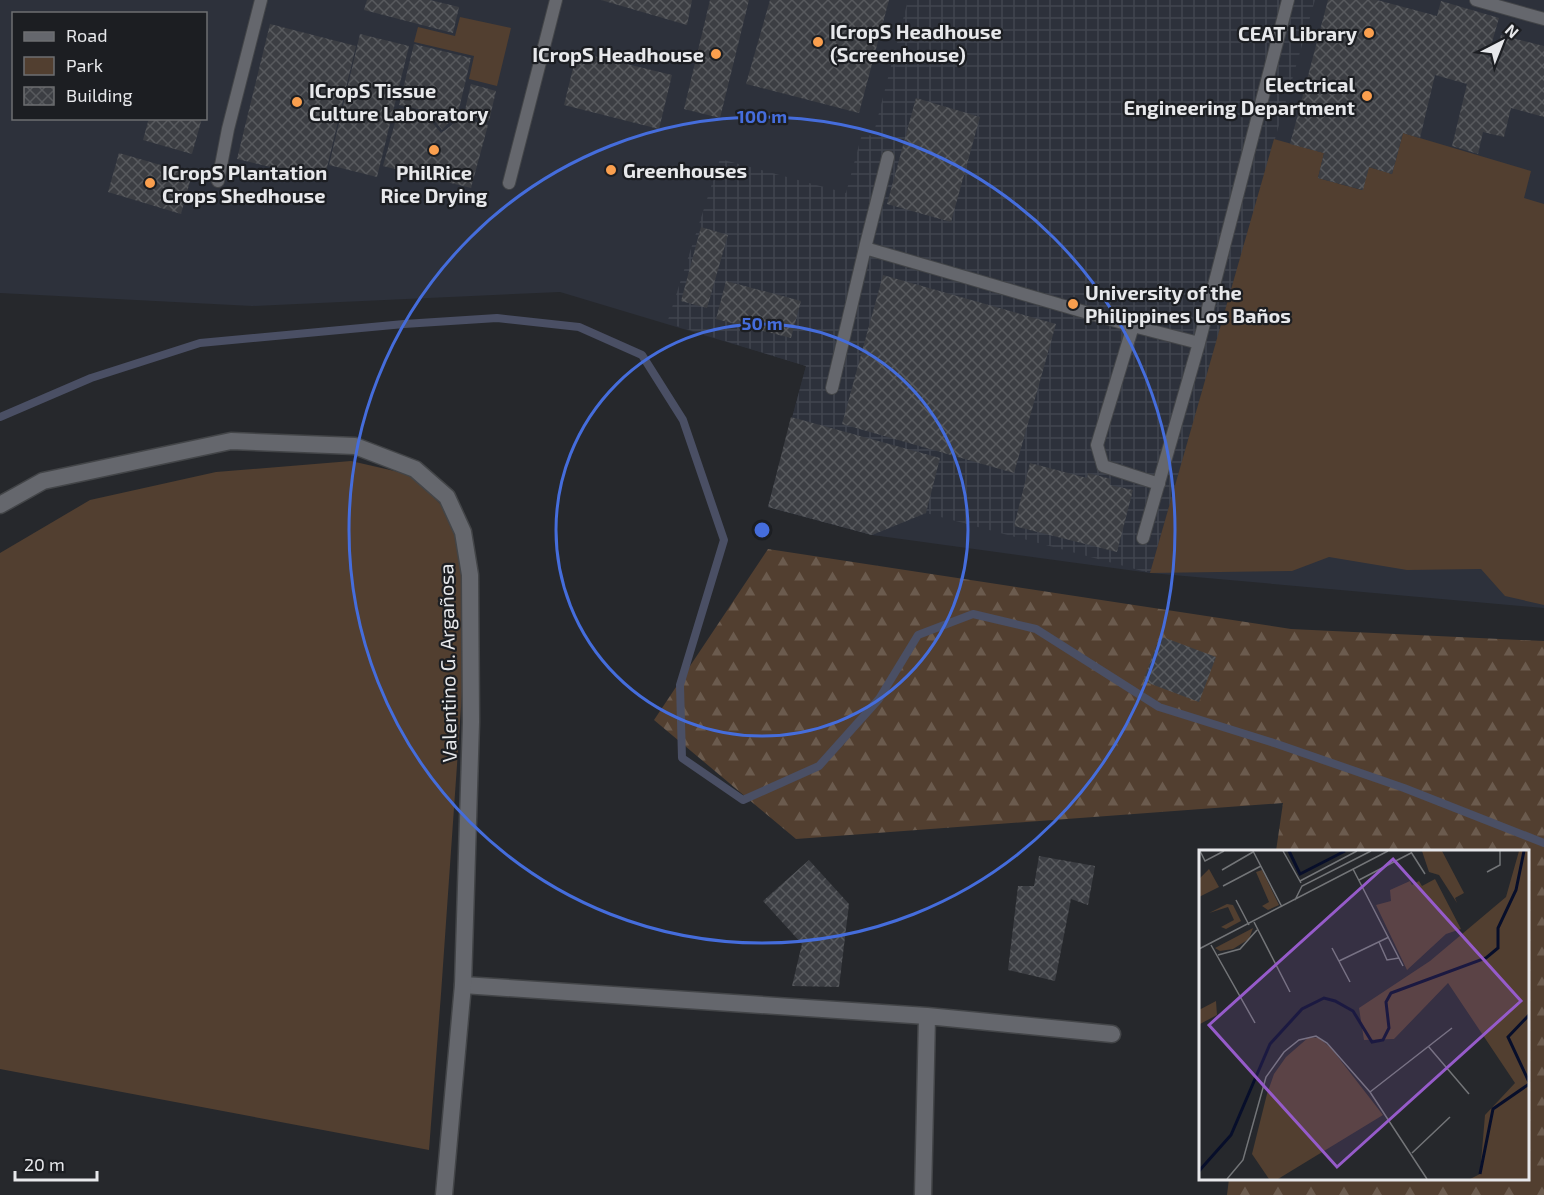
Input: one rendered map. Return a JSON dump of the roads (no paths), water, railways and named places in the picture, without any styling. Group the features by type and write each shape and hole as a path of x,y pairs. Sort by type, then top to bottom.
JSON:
{"street":[{"name":"Valentino G. Argañosa","path":"0,505 43,481 231,441 355,446 415,470 447,497 463,532 470,575 471,722 463,985 444,1195"},
{"path":"463,985 927,1016 1112,1034"},
{"path":"922,1195 927,1016"}],"lane":[{"path":"218,181 228,129 261,0"},
{"path":"509,183 556,0"},
{"path":"1143,538 1199,343 1288,0"},
{"path":"1476,0 1544,19"},
{"path":"832,388 888,157"},
{"path":"865,248 1199,343"},
{"path":"1133,326 1097,445 1103,466 1158,484"}],"waterway":[{"path":"0,417 91,378 200,343 404,324 497,318 579,327 642,355 683,420 724,540 680,685 682,758 743,800 819,766 879,699 918,635 973,614 1036,629 1159,707 1277,744 1404,788 1544,843"}],"place":[{"name":"CEAT Library","path":"1369,33"},
{"name":"ICropS Headhouse (Screenhouse)","path":"818,42"},
{"name":"ICropS Headhouse","path":"716,54"},
{"name":"Electrical Engineering Department","path":"1367,96"},
{"name":"ICropS Tissue Culture Laboratory","path":"297,102"},
{"name":"PhilRice Rice Drying","path":"434,150"},
{"name":"Greenhouses","path":"611,170"},
{"name":"ICropS Plantation Crops Shedhouse","path":"150,183"},
{"name":"University of the Philippines Los Baños","path":"1073,304"}]}
